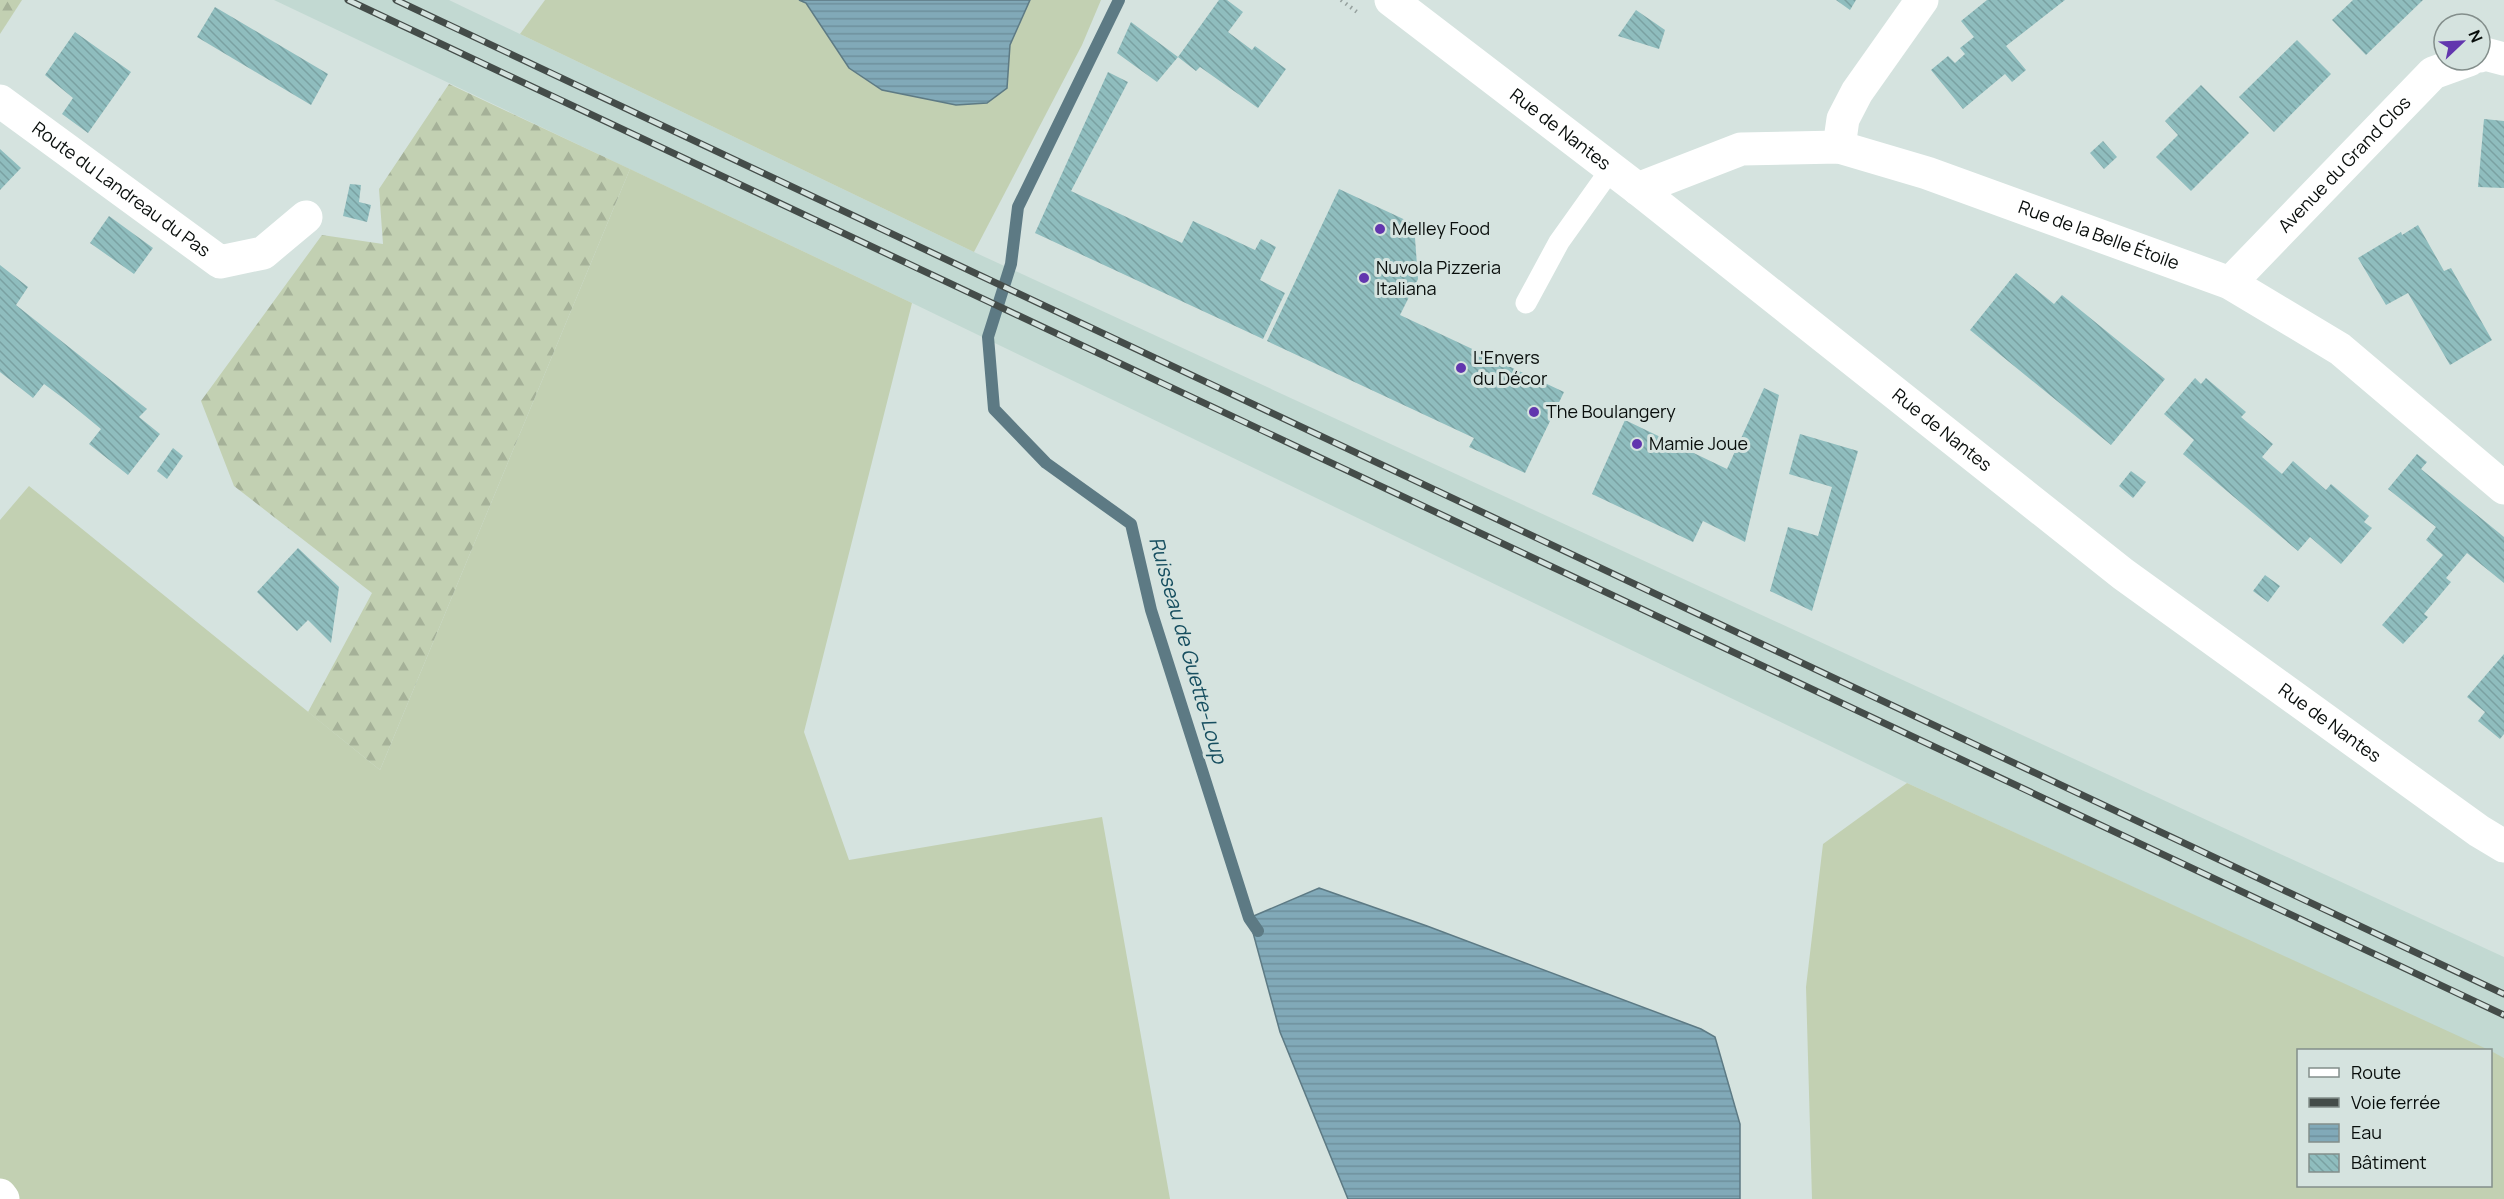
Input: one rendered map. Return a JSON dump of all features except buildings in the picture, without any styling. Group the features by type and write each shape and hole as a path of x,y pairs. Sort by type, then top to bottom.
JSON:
{"street":[{"name":"Rue de Nantes","path":"1391,0 1638,189 2124,574 2479,831 2504,846"},
{"path":"1839,147 1843,118 1852,101 1922,0"},
{"name":"Avenue du Grand Clos","path":"2230,283 2436,72"},
{"name":"Route du Landreau du Pas","path":"0,101 220,262 263,253 306,217"},
{"name":"Rue de la Belle Étoile","path":"1638,189 1741,149 1839,147 1927,173 2230,283 2340,349 2504,488"},
{"path":"0,1195 3,1199"}],"lane":[{"path":"1526,303 1559,242 1611,169"}],"shaded area":[{"path":"274,0 449,0 974,252 2504,957 2504,1058 2492,1052 2492,1049 2484,1049 1907,783 912,303"}],"green space":[{"path":"0,0 22,0 0,34"},
{"path":"545,0 1101,0 1082,45 974,252 520,34"},
{"path":"449,84 630,169 380,770 308,712 372,593 234,486 201,401 322,235 383,244 379,189"},
{"path":"630,169 912,303 804,732 849,860 1102,817 1170,1199 0,1199 0,520 29,486 380,770"},
{"path":"1907,783 2487,1049 2297,1049 2297,1187 2492,1187 2492,1052 2504,1058 2504,1199 1812,1199 1806,987 1823,844"}],"water":[{"path":"799,0 1030,0 1010,45 1007,88 987,103 956,105 882,90 849,68 806,3"},
{"path":"1319,888 1701,1029 1715,1037 1740,1124 1740,1199 1348,1199 1280,1032 1249,918"}],"waterway":[{"name":"Ruisseau de Guette-Loup","path":"1119,0 1018,207 1011,264 988,337 994,409 1046,463 1131,524 1151,610 1249,918 1258,931"}],"railway":[{"path":"348,0 2504,1015"},
{"path":"396,0 2504,994"}],"place":[{"name":"Melley Food","path":"1380,229"},
{"name":"Nuvola Pizzeria Italiana","path":"1364,278"},
{"name":"L'Envers du Décor","path":"1461,368"},
{"name":"The Boulangery","path":"1534,412"},
{"name":"Mamie Joue","path":"1637,444"}]}
